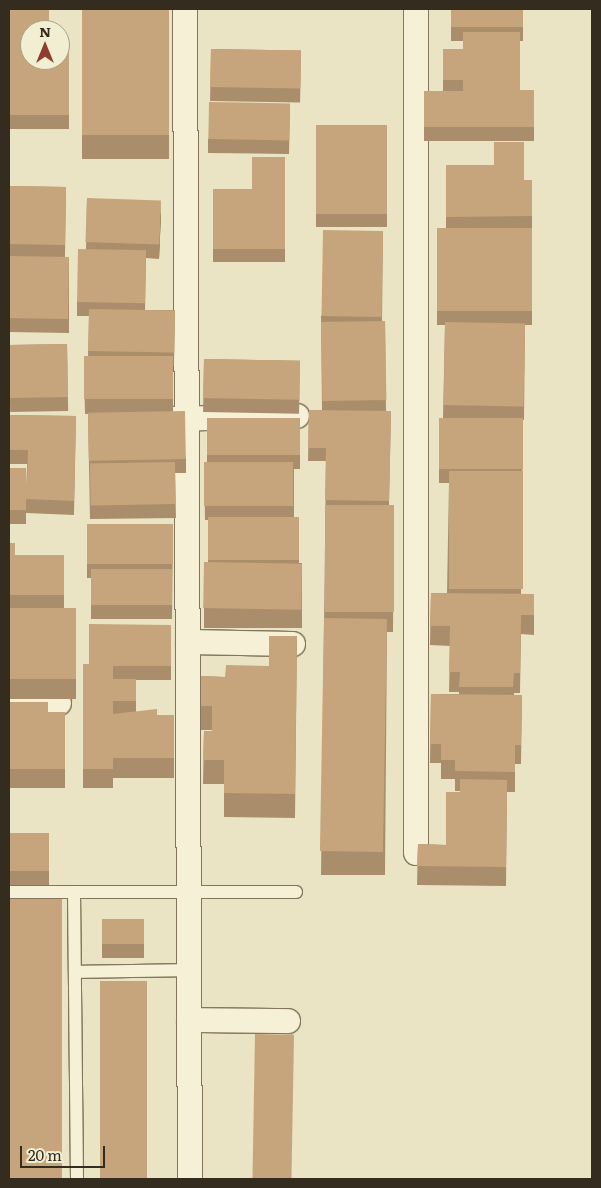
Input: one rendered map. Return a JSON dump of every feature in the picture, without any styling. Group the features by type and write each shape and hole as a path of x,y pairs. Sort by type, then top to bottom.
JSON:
{"street":[{"path":"185,9 190,1179"},
{"path":"416,9 416,853"},
{"path":"148,419 297,416"},
{"path":"159,528 215,527"},
{"path":"188,642 294,644"},
{"path":"9,701 59,703"},
{"path":"189,1020 288,1021"}],"lane":[{"path":"9,892 296,892"},
{"path":"74,892 77,1179"},
{"path":"75,972 189,970"}],"building":[{"path":"9,9 49,9 49,20 20,20 20,70 69,70 69,115 9,115"},
{"path":"82,9 169,9 169,135 82,135"},
{"path":"451,9 523,9 523,27 451,27"},
{"path":"463,32 520,32 520,90 534,90 534,127 424,127 424,91 463,91 463,80 443,80 443,49 463,49"},
{"path":"211,49 301,51 300,89 210,87"},
{"path":"209,102 290,103 289,140 208,139"},
{"path":"316,125 387,125 387,214 316,214"},
{"path":"494,142 524,142 524,180 532,180 532,216 446,217 446,165 494,165"},
{"path":"252,157 285,157 285,249 213,249 213,189 252,189"},
{"path":"9,186 66,187 65,245 9,244"},
{"path":"87,198 161,201 159,245 85,242"},
{"path":"437,228 532,228 532,311 437,311"},
{"path":"323,230 383,231 381,317 321,316"},
{"path":"78,249 146,250 145,303 77,302"},
{"path":"9,256 69,257 68,319 9,318"},
{"path":"89,309 175,311 174,352 88,351"},
{"path":"385,321 386,400 322,401 321,322"},
{"path":"445,322 525,323 524,406 444,405"},
{"path":"67,344 68,397 10,398 9,345"},
{"path":"84,356 173,356 173,399 84,399"},
{"path":"204,359 300,361 299,400 203,398"},
{"path":"309,410 391,411 389,501 325,500 326,448 308,448"},
{"path":"185,411 186,459 89,461 88,413"},
{"path":"9,415 76,416 74,501 26,499 26,510 9,510 9,468 26,468 27,484 28,450 9,450"},
{"path":"207,418 300,418 300,455 207,455"},
{"path":"439,418 523,418 523,469 439,469"},
{"path":"175,462 176,504 91,505 90,463"},
{"path":"204,462 293,462 293,506 204,506"},
{"path":"449,471 523,471 523,589 449,589"},
{"path":"325,505 394,505 394,612 325,612"},
{"path":"208,517 299,517 299,560 208,560"},
{"path":"87,524 173,524 173,564 87,564"},
{"path":"9,543 15,543 15,555 64,555 64,595 9,595"},
{"path":"204,562 302,564 301,610 203,608"},
{"path":"91,569 172,569 172,605 91,605"},
{"path":"431,593 534,594 534,615 521,615 520,673 514,673 513,687 459,687 460,672 449,672 450,626 430,626"},
{"path":"9,608 76,608 76,679 9,679"},
{"path":"324,618 387,619 383,852 320,851"},
{"path":"89,624 171,625 171,666 89,664"},
{"path":"269,636 297,636 295,794 224,793 224,760 203,760 204,731 212,731 212,706 201,706 201,676 225,677 226,665 269,666"},
{"path":"83,664 113,664 113,679 136,679 136,701 113,701 113,714 157,709 157,715 174,715 174,758 113,758 113,769 83,769"},
{"path":"431,694 522,695 521,745 515,745 515,772 455,771 455,760 441,760 441,744 430,744"},
{"path":"9,702 48,702 48,712 65,712 65,769 9,769"},
{"path":"460,779 507,780 506,867 417,866 418,844 446,845 446,792 460,792"},
{"path":"9,833 49,833 49,871 9,871"},
{"path":"9,899 62,899 62,1179 9,1179"},
{"path":"102,919 144,919 144,944 102,944"},
{"path":"100,981 147,981 147,1179 100,1179"},
{"path":"255,1034 294,1035 291,1179 252,1179"}]}
